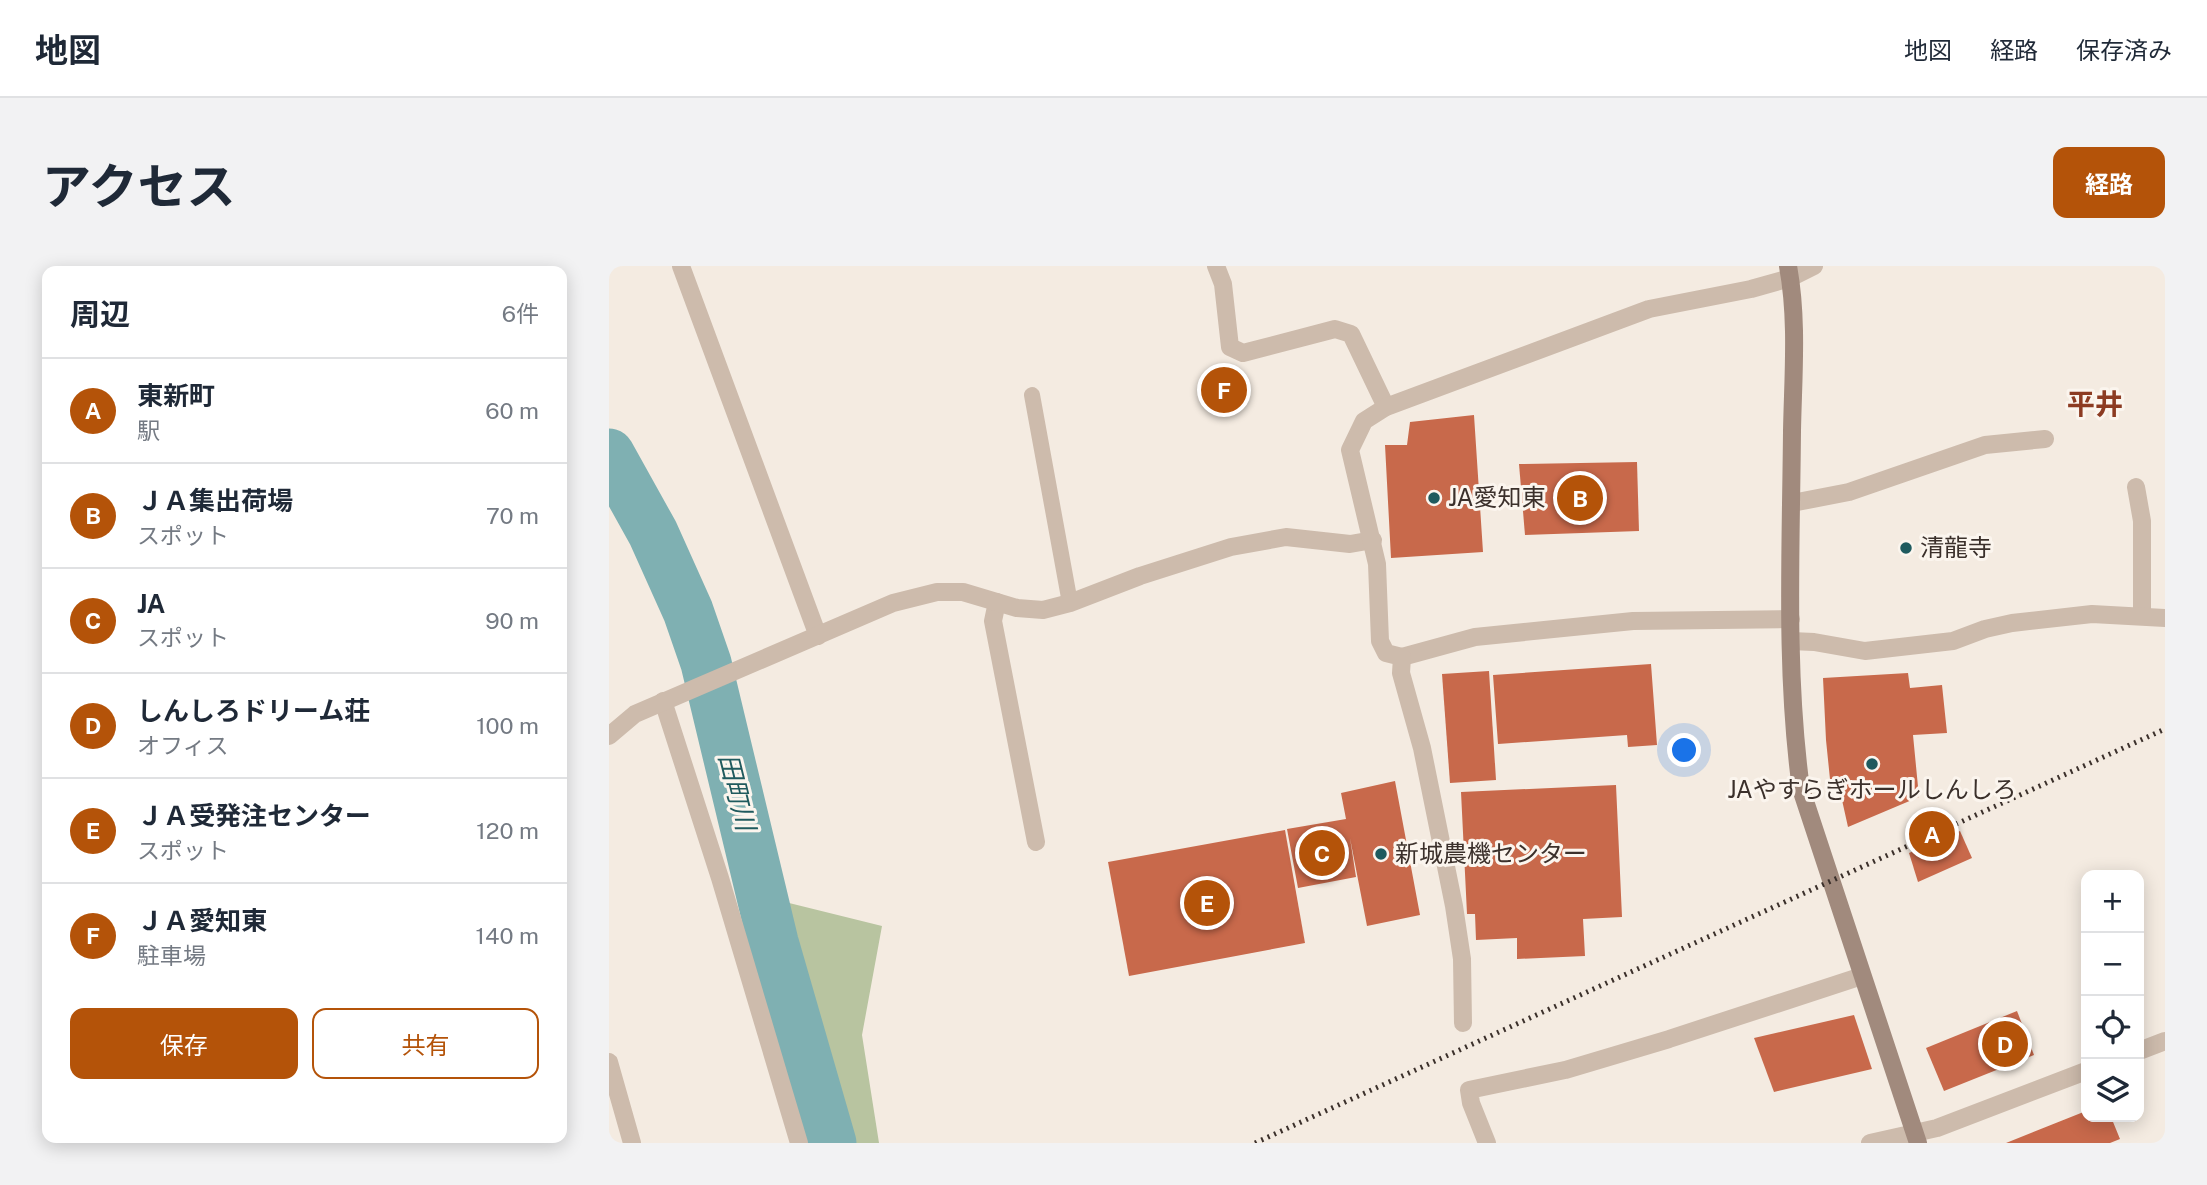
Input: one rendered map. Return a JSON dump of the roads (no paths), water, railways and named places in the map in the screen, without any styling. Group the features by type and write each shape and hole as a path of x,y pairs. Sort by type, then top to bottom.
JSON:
{"street":[{"path":"681,266 818,636"},
{"path":"1216,266 1223,284 1230,347 1243,352 1335,329 1351,334 1386,407"},
{"path":"1791,619 1633,621 1475,637 1402,657 1386,653 1380,641 1377,564 1373,540 1350,450 1364,421 1386,407 1649,309 1751,289 1789,272 1814,266"},
{"path":"1789,272 1793,320 1791,641 1794,741 1801,789 1917,1138"},
{"path":"1791,503 1849,492 1985,445 2045,439"},
{"path":"2136,487 2142,521 2142,616"},
{"path":"609,736 635,714 893,603 937,592 963,592 1017,608 1043,610 1231,547 1286,537 1350,544 1373,540"},
{"path":"997,602 993,621 1036,842"},
{"path":"1791,641 1865,651 1953,641 1985,629 2012,623 2092,614 2165,618"},
{"path":"1402,657 1401,673 1422,748 1454,906 1462,959 1463,1023"},
{"path":"663,701 720,878 799,1143"},
{"path":"1487,1143 1471,1104 1469,1090 1578,1066 1862,976"},
{"path":"2144,1049 2165,1041"},
{"path":"609,1062 632,1143"},
{"path":"1870,1143 1917,1138 2081,1073"}],"lane":[{"path":"1032,395 1070,603"}],"waterway":[{"name":"田町川","path":"609,454 653,533 688,611 706,663 773,942 831,1143"}],"railway":[{"path":"1255,1143 2165,729"}],"place":[{"name":"ＪＡ愛知東","path":"1224,390"},
{"name":"JA愛知東","path":"1434,498"},
{"name":"ＪＡ集出荷場","path":"1580,498"},
{"name":"清龍寺","path":"1906,548"},
{"name":"JAやすらぎホールしんしろ","path":"1872,764"},
{"name":"東新町","path":"1932,834"},
{"name":"JA","path":"1322,853"},
{"name":"新城農機センター","path":"1381,854"},
{"name":"ＪＡ受発注センター","path":"1207,903"},
{"name":"しんしろドリーム荘","path":"2005,1044"}],"district":[{"name":"平井","path":"2095,404"}]}
